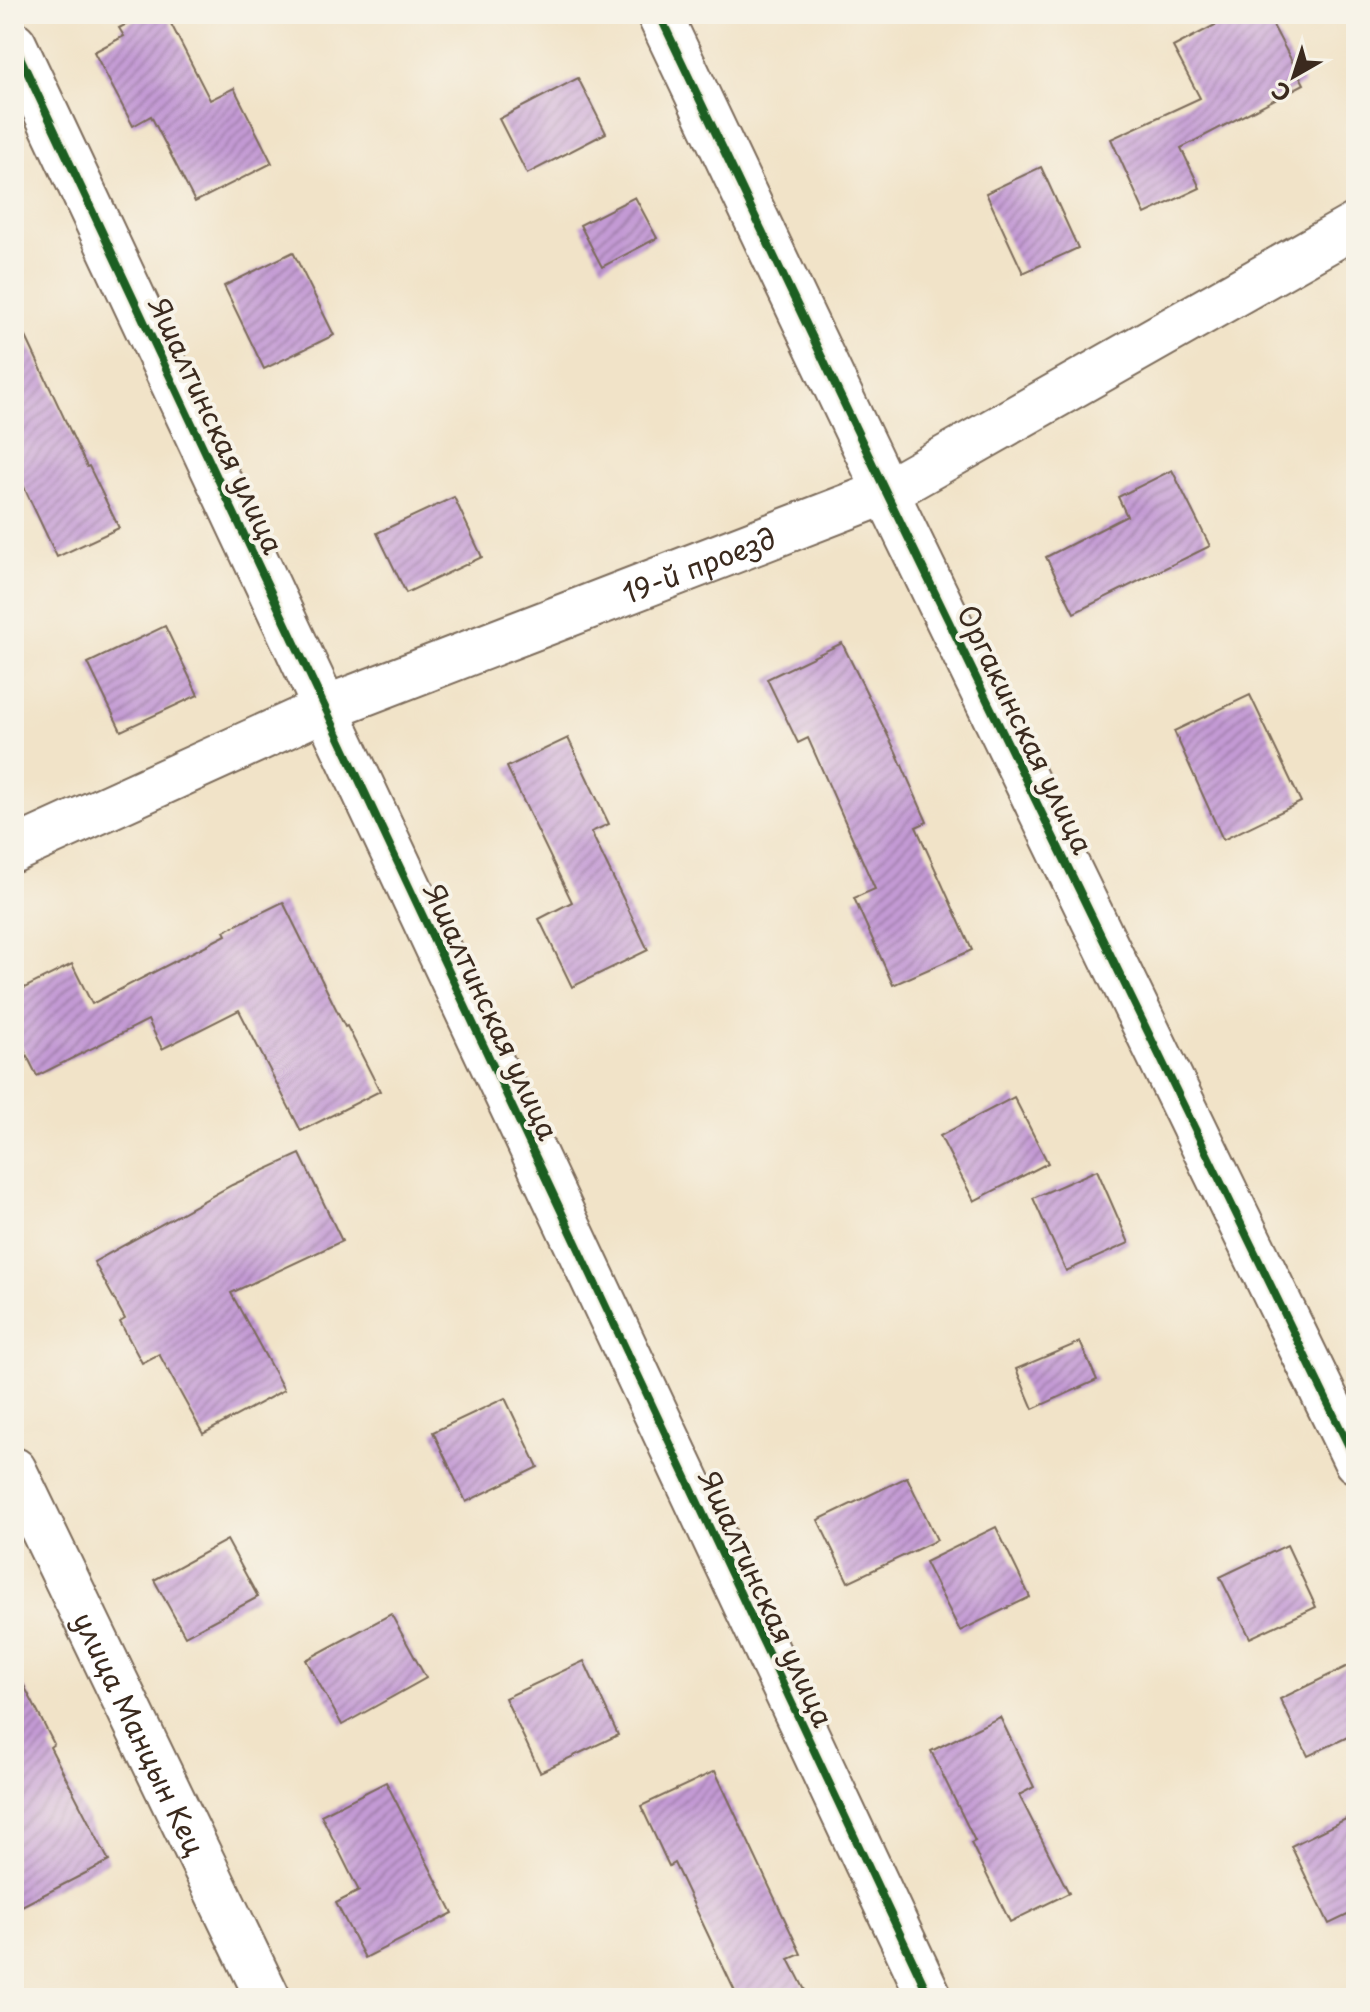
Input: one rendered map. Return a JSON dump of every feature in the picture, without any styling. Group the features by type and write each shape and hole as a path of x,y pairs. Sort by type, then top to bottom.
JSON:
{"street":[{"name":"Оргакинская улица","path":"659,14 886,492 1356,1461"},
{"name":"Яшалтинская улица","path":"14,44 930,1998"},
{"name":"19-й проезд","path":"14,850 326,708 886,492 1356,225"},
{"name":"улица Манцын Кец","path":"14,1470 268,1998"}],"building":[{"path":"146,14 166,14 210,100 234,88 272,163 195,202 151,116 133,126 94,52 124,36 119,28"},
{"path":"1236,14 1267,14 1304,84 1181,148 1200,188 1145,214 1111,139 1200,98 1173,47"},
{"path":"578,78 606,133 527,174 499,119"},
{"path":"1041,167 1078,248 1023,273 986,193"},
{"path":"635,197 657,238 602,267 580,225"},
{"path":"293,252 334,335 264,369 224,286"},
{"path":"14,311 119,528 57,557 14,466"},
{"path":"1172,470 1210,546 1074,613 1046,557 1127,516 1118,497"},
{"path":"454,497 482,557 406,593 377,533"},
{"path":"165,626 198,695 121,731 88,663"},
{"path":"842,643 927,822 916,827 972,950 893,985 854,898 875,889 808,738 798,743 767,679"},
{"path":"1250,695 1301,802 1223,840 1174,731"},
{"path":"568,738 609,824 591,832 648,950 572,987 539,919 572,902 507,767"},
{"path":"283,902 380,1091 301,1131 239,1010 162,1049 148,1020 37,1076 14,1030 14,993 72,964 92,1004"},
{"path":"1014,1097 1048,1163 974,1201 940,1136"},
{"path":"300,1154 342,1241 231,1293 284,1390 203,1434 159,1354 142,1363 120,1322 125,1319 94,1262 232,1185"},
{"path":"1097,1170 1129,1243 1066,1271 1033,1198"},
{"path":"1080,1342 1097,1380 1033,1409 1016,1369"},
{"path":"505,1398 538,1467 466,1502 433,1432"},
{"path":"907,1477 937,1540 848,1582 818,1520"},
{"path":"996,1527 1030,1597 960,1631 925,1562"},
{"path":"227,1540 258,1597 185,1636 154,1580"},
{"path":"1287,1545 1316,1607 1250,1638 1220,1577"},
{"path":"391,1614 426,1678 342,1725 306,1660"},
{"path":"584,1661 618,1735 540,1772 505,1698"},
{"path":"1356,1662 1356,1733 1308,1756 1280,1699"},
{"path":"14,1666 54,1744 50,1747 109,1861 14,1910"},
{"path":"1000,1717 1034,1787 1019,1795 1069,1893 1010,1922 931,1751"},
{"path":"715,1771 801,1954 789,1959 809,1998 738,1998 674,1863 669,1866 641,1806"},
{"path":"386,1782 453,1913 365,1958 336,1903 359,1891 321,1815"},
{"path":"1356,1814 1356,1911 1329,1924 1291,1846"}],"cycle path":[{"path":"659,14 886,492 1356,1461"},
{"path":"14,44 930,1998"}]}
